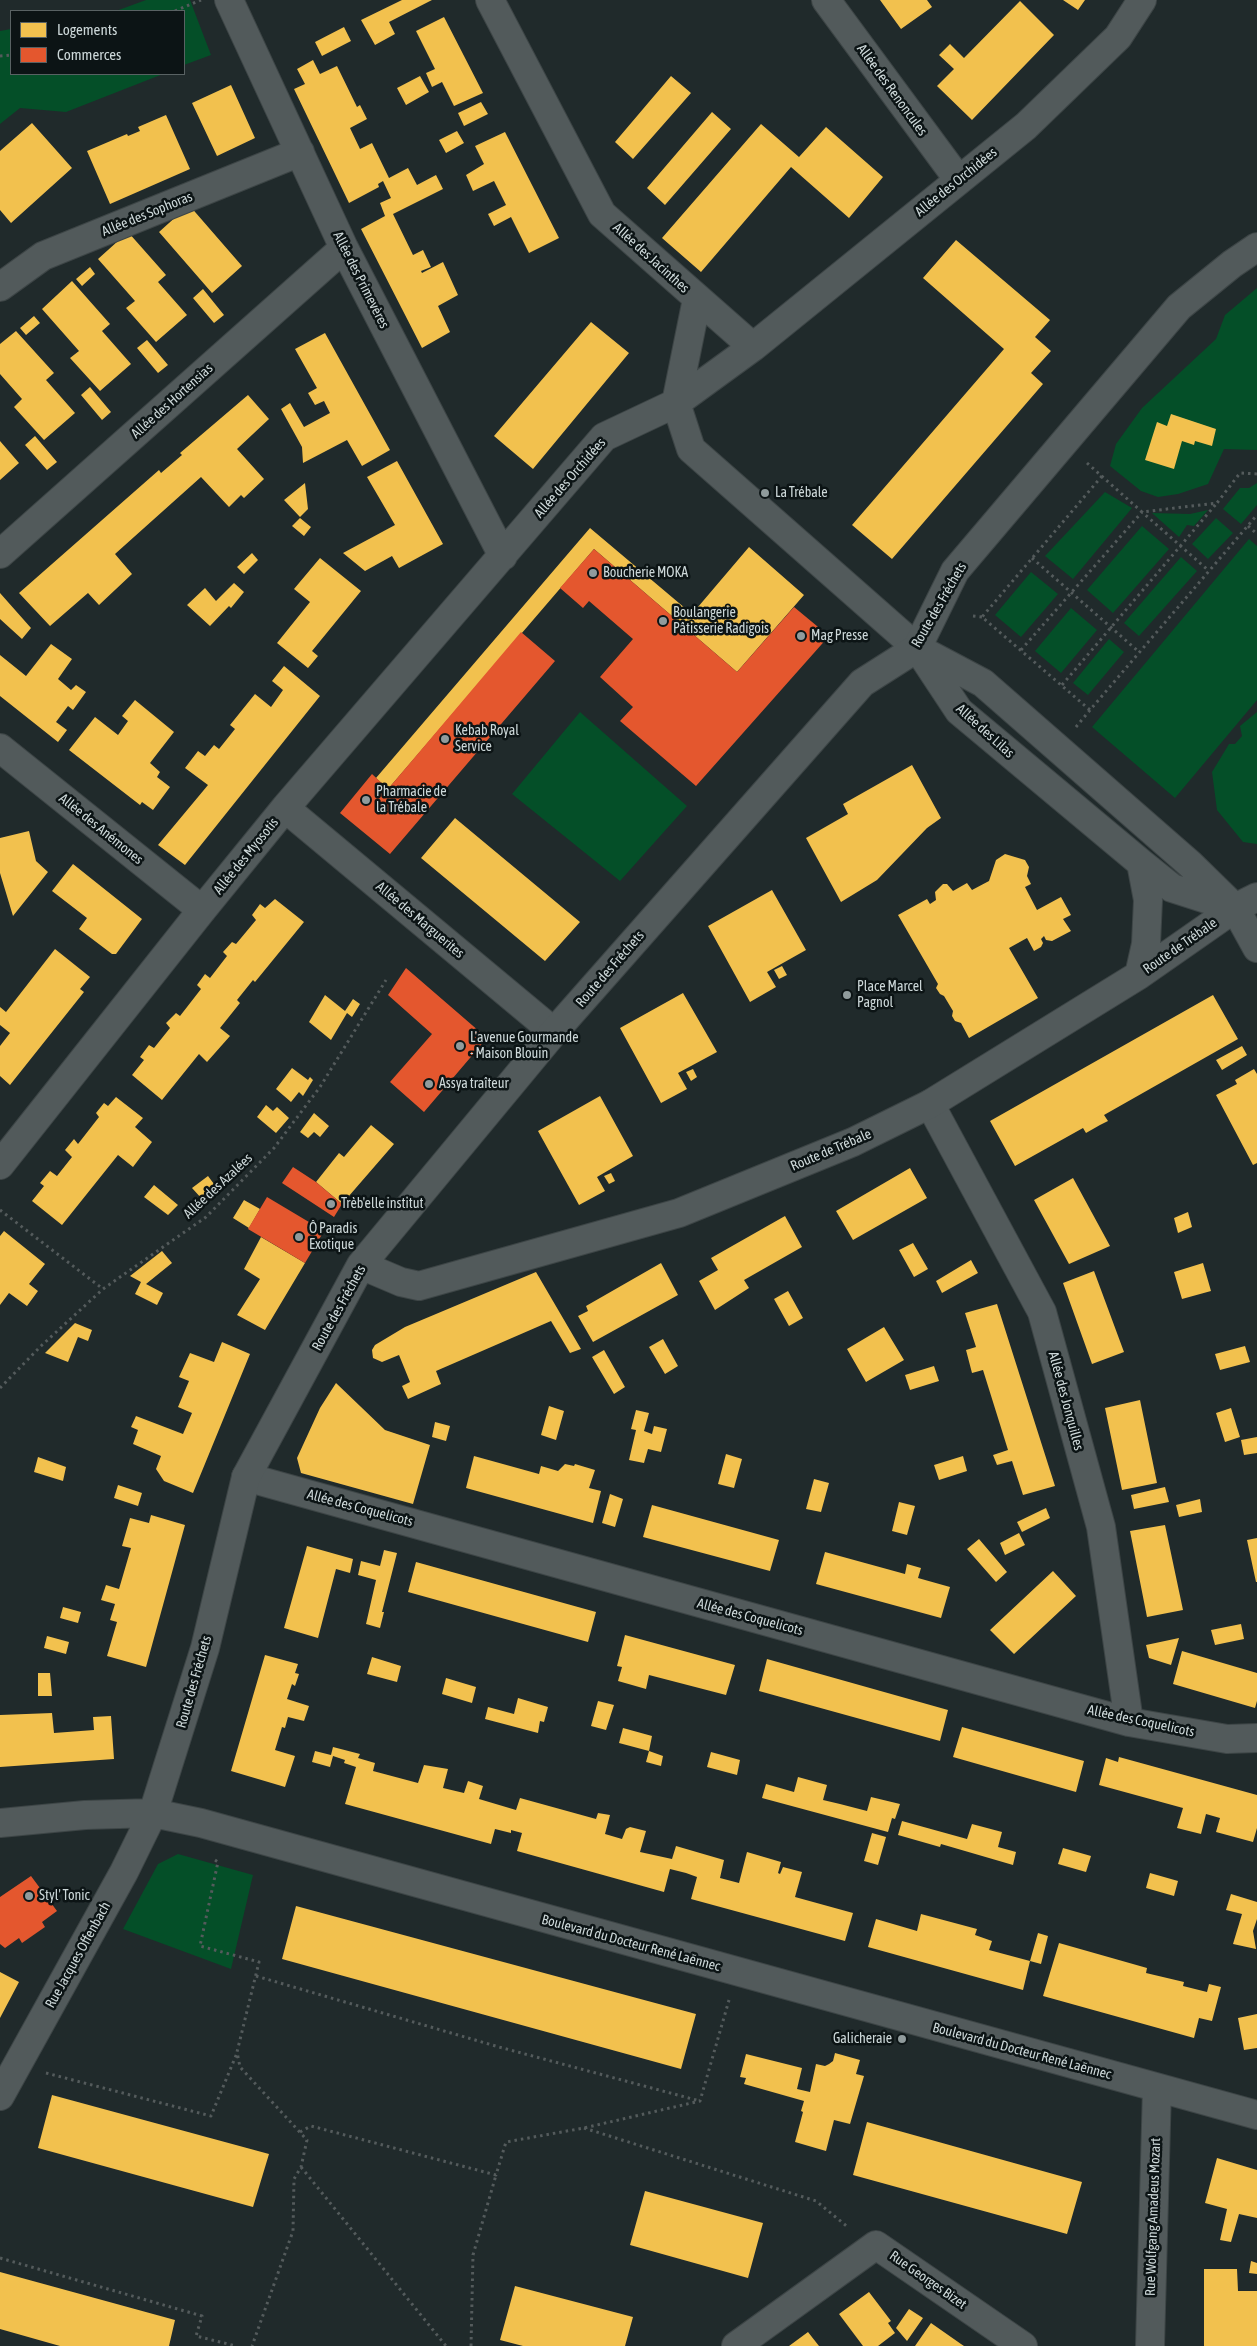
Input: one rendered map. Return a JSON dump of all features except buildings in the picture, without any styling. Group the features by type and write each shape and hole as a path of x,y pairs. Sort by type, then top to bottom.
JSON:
{"street":[{"name":"Allée des Primevères","path":"229,0 344,248 503,556"},
{"name":"Allée des Jacinthes","path":"490,0 602,214 697,299 676,402"},
{"name":"Allée des Renoncules","path":"826,0 958,179"},
{"name":"Allée des Orchidées","path":"503,556 604,437 676,402 753,347 958,179 1026,126 1118,37 1142,0"},
{"name":"Allée des Sophoras","path":"0,287 43,256 300,152"},
{"name":"Route des Fréchets","path":"153,1813 204,1648 246,1477 361,1265 554,1032 862,683 917,648 956,571 1063,442 1179,307 1232,264 1257,247"},
{"name":"Allée des Hortensias","path":"0,554 344,248"},
{"path":"697,299 753,347"},
{"path":"676,402 692,449 917,648 983,683 1190,864 1246,902 1257,948"},
{"name":"Allée des Myosotis","path":"0,1165 202,910 286,808 503,556"},
{"name":"Allée des Lilas","path":"917,648 959,711 1172,888 1246,902"},
{"name":"Allée des Anémones","path":"0,748 202,910"},
{"name":"Allée des Marguerites","path":"286,808 554,1032"},
{"path":"1140,974 1146,944 1148,900 1141,863"},
{"name":"Route de Trébale","path":"361,1265 401,1282 419,1286 670,1216 853,1142 930,1104 1140,974 1246,902"},
{"name":"Allée des Jonquilles","path":"930,1104 1042,1312 1101,1527 1129,1722"},
{"name":"Allée des Coquelicots","path":"246,1477 1129,1722 1227,1739 1257,1738"},
{"name":"Boulevard du Docteur René Laënnec","path":"0,1823 85,1815 153,1813 210,1826 1257,2115"},
{"name":"Rue Jacques Offenbach","path":"0,2096 124,1872 153,1813"},
{"name":"Rue Wolfgang Amadeus Mozart","path":"1150,2346 1157,2088"},
{"name":"Rue Georges Bizet","path":"736,2346 876,2245 1023,2346"}],"path":[{"path":"177,10 201,0"},
{"path":"1063,442 1209,571"},
{"path":"1062,685 1181,546 1240,473 1257,474"},
{"path":"982,617 1102,476"},
{"path":"1021,650 1142,512 1217,503"},
{"path":"1074,730 1257,515"},
{"path":"1248,526 1257,534"},
{"path":"1032,558 1139,652"},
{"path":"973,616 982,617 1090,710"},
{"name":"Allée des Azalées","path":"0,1388 41,1346 103,1289 206,1217 274,1148 320,1087 386,980"},
{"path":"0,1210 103,1289"},
{"path":"39,2071 211,2116 237,2052 259,1962 200,1946 218,1862 212,1859"},
{"path":"256,1976 499,2047 700,2102"},
{"path":"700,2102 730,1995"},
{"path":"237,2052 240,2066 307,2140 301,2167 294,2179 293,2231 252,2346"},
{"path":"472,2346 473,2255 506,2142 584,2128 700,2102"},
{"path":"300,2132 311,2126 496,2175"},
{"path":"584,2128 816,2201 852,2230"},
{"path":"301,2167 446,2346"},
{"path":"0,2258 202,2316 196,2336 236,2346"}],"green space":[{"path":"146,0 190,0 211,55 185,65 185,10 119,10"},
{"path":"10,29 10,75 160,75 66,112 20,108 0,124 0,31"},
{"path":"1257,288 1257,450 1224,449 1208,484 1178,494 1158,497 1141,491 1110,466 1116,444 1142,408 1216,339 1225,315"},
{"path":"1257,483 1257,505 1241,524 1223,509 1240,488 1249,488"},
{"path":"1105,492 1132,508 1073,579 1045,556"},
{"path":"1208,510 1194,526 1187,525 1179,537 1152,513 1190,514"},
{"path":"1216,518 1233,533 1208,559 1192,544"},
{"path":"1142,526 1169,549 1113,613 1087,590"},
{"path":"1249,539 1257,546 1257,700 1175,798 1092,727"},
{"path":"1181,557 1197,571 1139,636 1124,623"},
{"path":"1031,572 1058,594 1021,637 995,615"},
{"path":"1071,608 1097,630 1061,673 1035,651"},
{"path":"1109,639 1124,652 1088,695 1073,683"},
{"path":"580,712 687,806 620,881 512,794"},
{"path":"1257,712 1257,844 1243,842 1217,810 1212,772 1229,744 1235,744 1242,736 1240,726"},
{"path":"178,1854 253,1875 231,1969 123,1929 158,1864"}],"place":[{"name":"La Trébale","path":"765,493"},
{"name":"Boucherie MOKA","path":"593,573"},
{"name":"Boulangerie Pâtisserie Radigois","path":"663,621"},
{"name":"Mag Presse","path":"801,636"},
{"name":"Kebab Royal Service","path":"445,739"},
{"name":"Pharmacie de la Trébale","path":"366,800"},
{"name":"Place Marcel Pagnol","path":"847,995"},
{"name":"L'avenue Gourmande - Maison Blouin","path":"460,1046"},
{"name":"Assya traîteur","path":"429,1084"},
{"name":"Trèb'elle institut","path":"331,1204"},
{"name":"Ô Paradis Exotique","path":"299,1237"},
{"name":"Styl' Tonic","path":"29,1896"},
{"name":"Galicheraie","path":"902,2039"}]}
